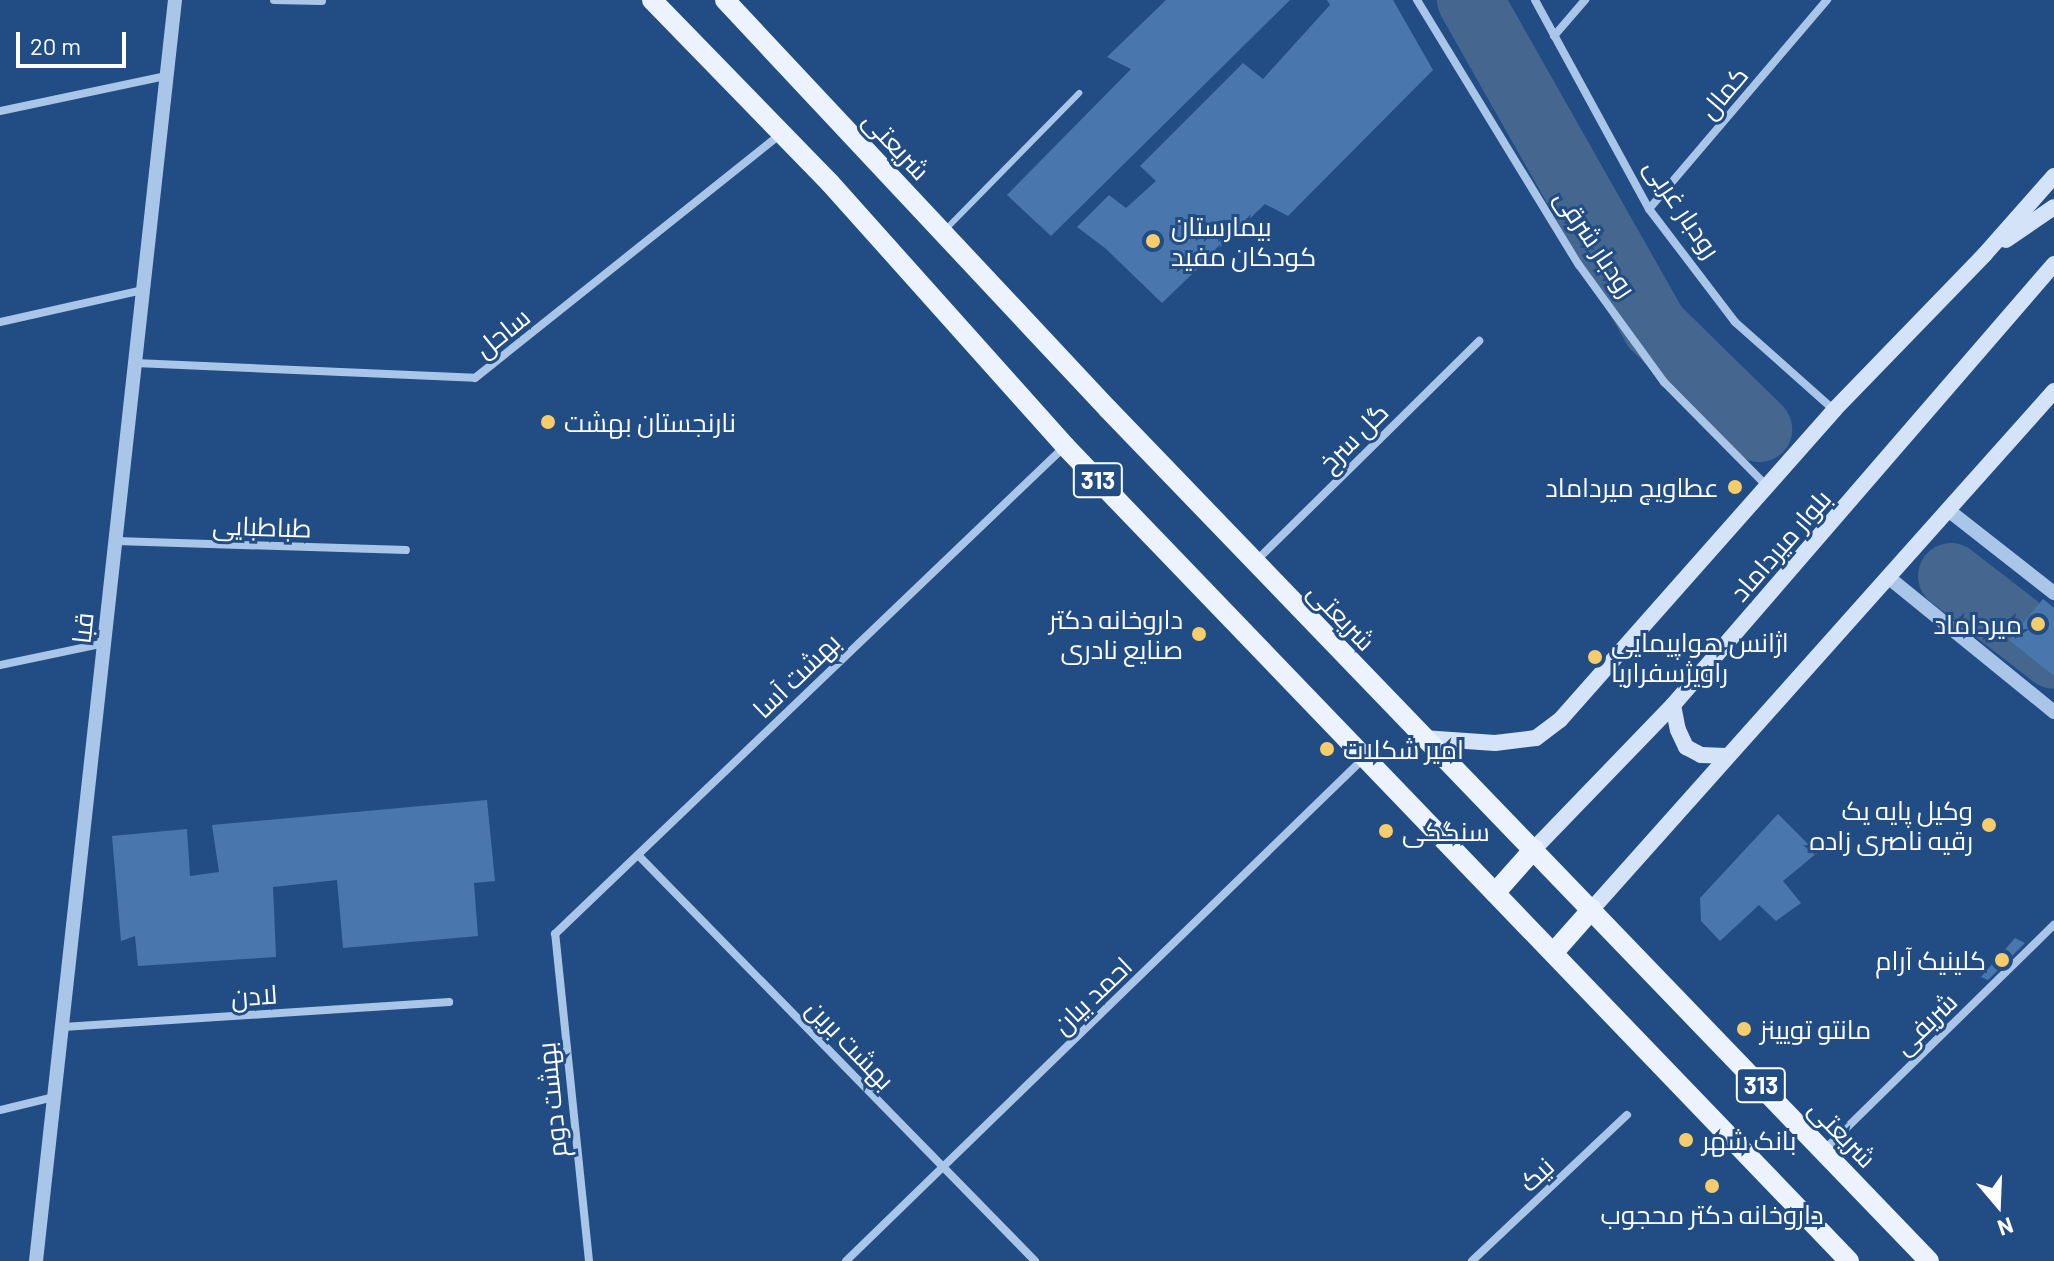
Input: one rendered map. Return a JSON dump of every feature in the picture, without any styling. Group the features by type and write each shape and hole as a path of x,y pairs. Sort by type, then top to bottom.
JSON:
{"main road":[{"name":"313","path":"652,0 781,134 1065,446 1849,1261"},
{"name":"شریعتی","path":"725,0 1423,738 1534,849 1929,1261"},
{"path":"1423,738 1495,743 1536,738 1560,720 1834,410 1985,254 2054,176"},
{"path":"1985,254 2054,207"},
{"name":"بلوار میرداماد","path":"1534,849 1673,705 2054,264"},
{"path":"1554,952 2054,391"},
{"path":"1673,705 1686,747 1701,755 1726,756"},
{"path":"1495,893 1534,849"}],"street":[{"name":"قبا","path":"36,1261 175,0"},
{"path":"274,0 322,1"},
{"name":"رودبار شرقی","path":"1417,0 1579,265 1664,382 1768,487"},
{"name":"رودبار غربی","path":"1535,0 1649,209 1735,322 1834,410"},
{"path":"1554,36 1585,0"},
{"name":"کمال","path":"1649,209 1827,0"},
{"path":"0,111 166,76"},
{"name":"ساحل","path":"135,363 475,378 781,134"},
{"path":"0,322 143,290"},
{"name":"گل سرخ","path":"1255,562 1479,341"},
{"name":"بهشت آسا","path":"555,934 1065,446"},
{"path":"1948,510 2054,593"},
{"name":"طباطبایی","path":"116,541 406,550"},
{"path":"1888,577 2054,712"},
{"path":"0,665 105,643"},
{"name":"احمد بیان","path":"846,1261 1366,756"},
{"name":"بهشت برین","path":"638,855 1035,1261"},
{"name":"شریفی","path":"1824,1151 2054,925"},
{"name":"بهشت دوم","path":"555,934 589,1261"},
{"name":"لادن","path":"63,1027 449,1002"},
{"path":"0,1110 54,1097"},
{"name":"نیک","path":"1472,1261 1627,1115"}],"lane":[{"path":"943,232 1079,93"}],"building":[{"path":"1166,0 1290,0 1051,236 1007,195 1131,69 1107,57"},
{"path":"1327,0 1393,0 1433,70 1288,216 1265,204 1162,303 1105,248 1077,227 1109,195 1126,208 1156,181 1140,166 1243,63 1263,79 1330,5"},
{"name":"میرداماد","path":"2043,599 2054,608 2054,676 2009,640"},
{"path":"487,800 495,881 474,883 478,936 343,948 337,880 273,887 276,957 138,966 135,936 121,941 112,836 187,829 190,876 219,872 212,825"},
{"path":"1778,814 1817,853 1783,881 1801,903 1776,921 1759,905 1720,941 1701,921 1700,898"},
{"name":"کلینیک آرام","path":"2015,938 2025,943 1988,980 1981,977"}],"waterway":[{"path":"1470,0 1655,327 1759,429"},
{"path":"1951,576 2054,656"}],"place":[{"name":"بیمارستان کودکان مفید","path":"1153,241"},
{"name":"نارنجستان بهشت","path":"548,422"},
{"name":"عطاویچ میرداماد","path":"1735,487"},
{"name":"میرداماد","path":"2038,624"},
{"name":"داروخانه دکتر صنايع نادری","path":"1199,634"},
{"name":"اژانس هواپیمایی راویژسفراریا","path":"1595,657"},
{"name":"امیر شکلات","path":"1327,749"},
{"name":"وکیل پایه یک رقیه ناصری زاده","path":"1989,825"},
{"name":"سنگکی","path":"1386,831"},
{"name":"کلینیک آرام","path":"2002,960"},
{"name":"مانتو تویینز","path":"1744,1029"},
{"name":"بانک شهر","path":"1686,1140"},
{"name":"داروخانه دکتر محجوب","path":"1712,1186"}]}
